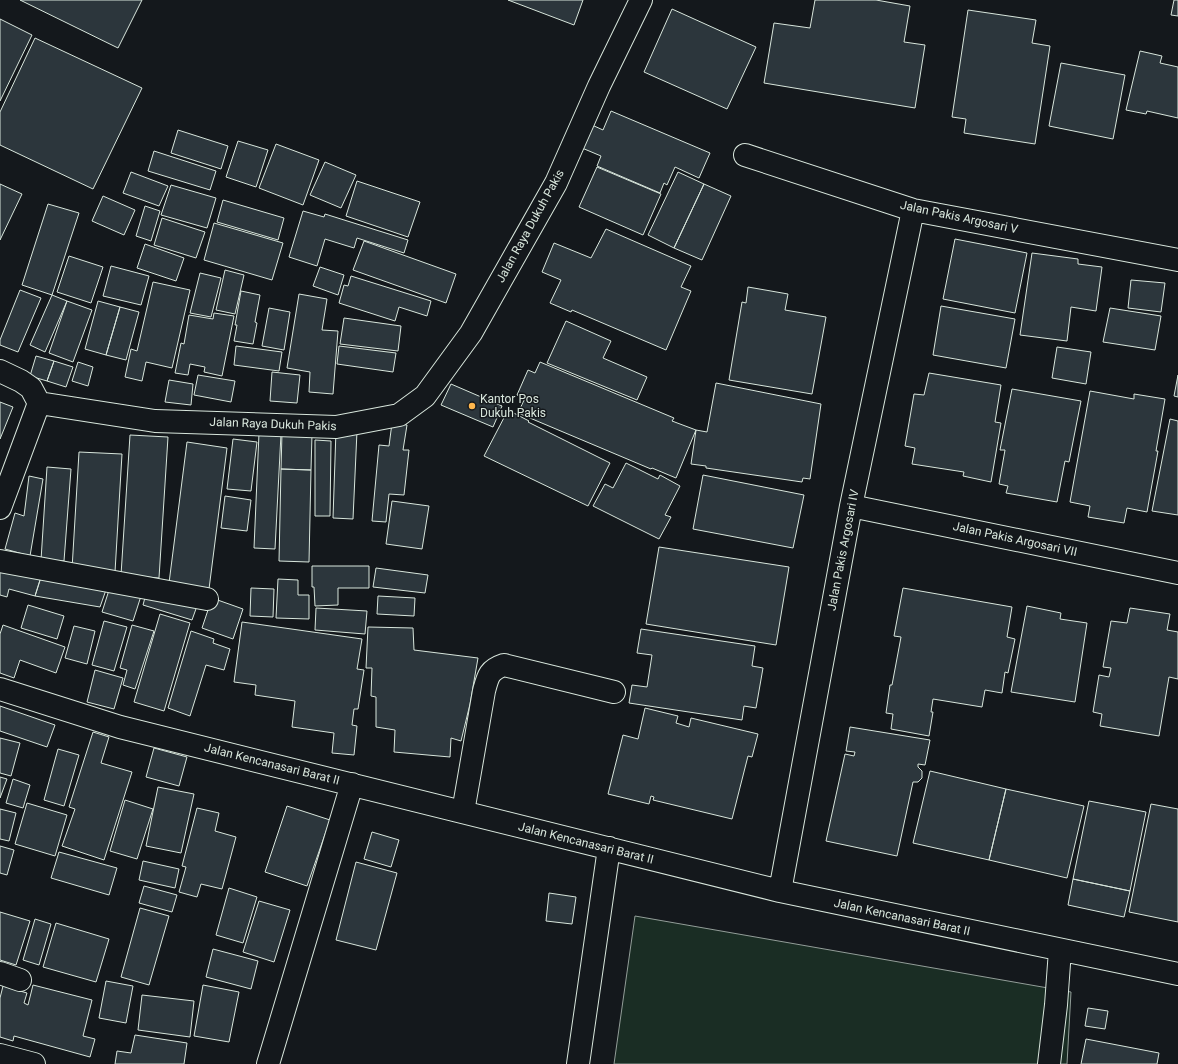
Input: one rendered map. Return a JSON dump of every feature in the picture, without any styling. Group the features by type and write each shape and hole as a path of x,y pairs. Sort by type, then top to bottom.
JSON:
{"street":[{"name":"Jalan Raya Dukuh Pakis","path":"38,403 155,421 336,427 399,416 426,396 471,333 556,184 599,86 641,0"},
{"name":"Jalan Pakis Argosari V","path":"745,155 912,210 1178,260"},
{"name":"Jalan Pakis Argosari IV","path":"780,891 851,506 912,210"},
{"path":"0,372 21,381 31,388 38,403 0,508"},
{"name":"Jalan Pakis Argosari VII","path":"851,506 1178,573"},
{"path":"0,561 207,599"},
{"path":"463,812 487,677 495,668 504,664 614,692"},
{"name":"Jalan Kencanasari Barat II","path":"0,689 120,726 780,891 1178,974"},
{"path":"268,1064 352,784"},
{"path":"578,1064 609,848"},
{"path":"1048,1064 1056,1005 1060,950"},
{"path":"0,1054 34,1064"}],"green space":[{"path":"635,916 1071,992 1067,1064 614,1064"}],"building":[{"path":"20,0 142,0 118,48"},
{"path":"508,0 583,0 574,25"},
{"path":"815,0 876,0 910,6 904,42 925,45 915,108 764,83 774,23 810,28"},
{"path":"1174,0 1178,0 1178,16 1171,15"},
{"path":"672,9 756,47 727,109 644,72"},
{"path":"968,10 1036,20 1032,43 1050,46 1035,144 964,133 966,119 952,117"},
{"path":"0,19 32,35 0,101"},
{"path":"35,38 142,88 93,189 0,145 0,112"},
{"path":"1140,51 1162,56 1160,63 1178,67 1178,118 1147,111 1146,114 1126,110"},
{"path":"1061,63 1125,75 1113,139 1049,126"},
{"path":"611,111 710,153 699,178 675,167 667,185 664,183 660,193 597,166 601,156 582,148 592,125 603,130"},
{"path":"178,130 228,146 221,169 171,153"},
{"path":"238,141 268,150 256,187 226,177"},
{"path":"276,144 319,160 303,205 259,188"},
{"path":"154,151 216,171 210,190 148,171"},
{"path":"325,162 356,175 341,208 310,195"},
{"path":"597,167 661,194 643,235 579,207"},
{"path":"131,172 168,186 159,206 123,193"},
{"path":"678,172 704,184 674,248 648,235"},
{"path":"357,181 420,202 408,237 346,216"},
{"path":"0,184 22,194 0,240"},
{"path":"704,184 731,196 702,260 674,248"},
{"path":"171,185 216,198 207,228 161,215"},
{"path":"103,196 135,210 124,235 92,221"},
{"path":"223,200 284,218 278,240 217,222"},
{"path":"48,204 79,213 52,295 22,285"},
{"path":"145,206 160,211 151,241 136,236"},
{"path":"303,211 324,217 325,214 408,240 404,253 357,238 354,248 325,239 317,266 289,257"},
{"path":"162,218 205,232 196,258 154,245"},
{"path":"214,223 283,243 272,280 204,260"},
{"path":"606,229 691,266 681,287 691,291 666,350 572,310 571,312 550,303 561,280 542,272 554,243 591,258"},
{"path":"955,239 1027,253 1015,313 943,299"},
{"path":"364,241 456,274 446,303 353,270"},
{"path":"145,244 184,258 176,281 137,268"},
{"path":"1032,253 1078,259 1078,264 1102,267 1096,311 1071,307 1067,341 1020,335"},
{"path":"69,256 103,267 91,303 57,292"},
{"path":"111,266 149,276 141,305 103,296"},
{"path":"320,267 344,275 338,295 313,286"},
{"path":"225,270 244,275 235,314 216,310"},
{"path":"200,273 221,278 211,317 190,313"},
{"path":"351,276 431,301 427,316 399,307 395,321 339,303 344,285 348,286"},
{"path":"1131,280 1165,283 1161,312 1128,308"},
{"path":"153,282 190,290 172,368 146,362 142,381 125,377 131,349 137,351"},
{"path":"748,287 788,294 785,310 826,317 812,394 729,380 742,302 746,303"},
{"path":"20,290 41,298 18,352 0,345 0,340"},
{"path":"241,291 260,295 253,344 234,341 237,325 235,325"},
{"path":"299,294 327,299 322,330 338,331 333,394 309,392 310,372 287,368"},
{"path":"52,295 67,301 45,352 30,345"},
{"path":"67,301 92,310 73,362 49,353"},
{"path":"98,301 120,307 106,355 85,349"},
{"path":"941,306 1015,319 1006,368 933,355"},
{"path":"120,307 139,312 126,360 106,355"},
{"path":"269,308 290,312 284,350 262,346"},
{"path":"1110,308 1161,316 1155,350 1103,342"},
{"path":"214,313 234,316 222,376 204,372 205,367 190,364 188,375 175,373 181,343 184,344 189,315 213,319"},
{"path":"344,318 401,326 398,351 340,344"},
{"path":"566,321 611,341 603,358 647,377 637,400 547,363"},
{"path":"236,346 282,352 279,371 234,365"},
{"path":"339,346 396,353 393,372 337,364"},
{"path":"1057,347 1091,352 1086,384 1052,378"},
{"path":"36,356 54,361 47,381 30,376"},
{"path":"54,361 73,367 66,387 47,381"},
{"path":"78,362 93,367 88,386 72,381"},
{"path":"540,362 674,418 672,421 696,430 676,478 518,413 525,398 517,395 528,370 535,373"},
{"path":"272,372 300,375 297,403 270,401"},
{"path":"929,373 1001,385 995,422 1001,423 991,482 963,476 964,472 912,464 915,448 905,446 914,394 924,395"},
{"path":"198,375 235,381 231,402 194,395"},
{"path":"1178,375 1178,397 1174,396"},
{"path":"169,380 193,384 191,405 165,402"},
{"path":"716,383 821,404 810,479 803,478 802,482 706,468 706,466 691,464 696,430 707,432"},
{"name":"Kantor Pos Dukuh Pakis","path":"451,384 502,406 493,427 441,405"},
{"path":"1012,389 1081,401 1069,462 1065,461 1057,502 1006,493 1008,486 999,484 1005,450 1000,450"},
{"path":"1090,391 1134,399 1134,394 1165,399 1156,451 1158,451 1147,512 1127,508 1124,523 1088,517 1090,506 1070,502"},
{"path":"0,402 13,407 0,439"},
{"path":"508,410 529,421 528,422 610,463 588,506 484,456"},
{"path":"1170,419 1178,421 1178,515 1152,511"},
{"path":"392,423 407,425 403,450 409,450 404,495 389,494 386,522 372,521 379,445 389,446"},
{"path":"336,430 357,431 353,519 333,518"},
{"path":"259,433 281,434 275,549 254,548"},
{"path":"282,433 312,434 311,470 281,469"},
{"path":"130,435 168,437 159,578 121,575"},
{"path":"233,439 257,442 251,491 227,489"},
{"path":"315,440 331,441 330,516 315,516"},
{"path":"187,442 227,448 209,589 169,583"},
{"path":"79,452 122,454 115,572 72,569"},
{"path":"626,463 658,479 660,475 680,486 665,515 671,517 659,539 593,506 605,484 613,488"},
{"path":"47,467 71,469 64,561 41,560"},
{"path":"281,469 311,470 309,562 279,561"},
{"path":"703,475 804,495 793,548 693,529"},
{"path":"29,476 43,479 30,556 5,549 15,513 24,516"},
{"path":"225,496 251,500 247,531 221,528"},
{"path":"392,501 429,506 422,549 386,544"},
{"path":"659,547 789,567 776,645 646,624"},
{"path":"0,564 41,577 35,596 9,589 7,597 0,595"},
{"path":"312,566 369,566 369,588 338,588 338,605 315,606 314,587 312,587"},
{"path":"376,568 428,575 425,593 373,587"},
{"path":"41,577 107,587 100,607 35,596"},
{"path":"278,579 298,580 298,595 309,595 309,619 276,618"},
{"path":"110,587 141,596 133,621 102,612"},
{"path":"251,588 274,589 273,617 250,616"},
{"path":"903,588 1012,607 1007,637 1015,639 1008,673 1005,672 1002,693 985,690 982,707 933,699 931,712 933,712 929,736 891,729 893,714 886,713 890,685 892,685 901,637 894,636"},
{"path":"147,590 197,606 192,620 143,605"},
{"path":"378,596 415,598 414,616 377,614"},
{"path":"212,598 243,609 233,639 202,628"},
{"path":"28,605 64,616 57,639 21,628"},
{"path":"1027,606 1061,613 1060,619 1087,623 1075,702 1011,692"},
{"path":"316,608 367,611 365,634 315,630"},
{"path":"1130,608 1170,614 1167,630 1178,632 1178,679 1169,677 1159,736 1100,726 1102,714 1093,712 1099,675 1109,677 1111,668 1103,667 1111,621 1127,623"},
{"path":"160,614 190,623 164,711 134,702"},
{"path":"104,621 127,627 114,671 92,665"},
{"path":"242,622 362,639 357,669 364,670 358,709 354,709 352,725 357,726 354,755 332,753 334,733 292,727 295,701 255,695 256,685 234,682"},
{"path":"3,625 65,647 56,673 20,660 14,678 0,673 0,634"},
{"path":"132,625 154,631 135,689 123,685 127,670 120,668"},
{"path":"74,626 95,631 87,664 65,658"},
{"path":"368,627 413,628 414,650 478,658 470,704 461,741 451,738 450,757 394,752 395,730 376,727 376,697 371,696 372,668 366,668"},
{"path":"641,629 755,646 752,666 763,668 756,708 744,706 742,720 629,703 632,685 647,687 652,655 637,653"},
{"path":"191,631 214,639 213,643 230,649 224,670 206,665 190,716 168,708"},
{"path":"95,670 123,678 114,709 87,702"},
{"path":"0,706 55,725 47,747 0,731"},
{"path":"645,708 678,716 676,723 689,727 691,718 758,734 752,757 748,756 732,819 653,800 654,797 651,796 649,804 608,794 623,735 638,739"},
{"path":"850,727 930,740 925,765 918,764 918,767 922,771 922,778 918,782 913,782 897,856 826,841 845,754 854,756 855,752 846,751"},
{"path":"93,732 109,737 101,763 132,772 104,860 62,846 75,809 69,807"},
{"path":"0,738 20,743 11,776 0,773"},
{"path":"154,748 187,757 179,786 146,777"},
{"path":"58,749 79,755 64,806 44,800"},
{"path":"930,771 1006,789 989,860 913,843"},
{"path":"0,777 7,779 0,798"},
{"path":"13,779 30,785 23,808 6,803"},
{"path":"158,787 194,794 181,853 146,846"},
{"path":"1006,789 1084,806 1067,878 989,860"},
{"path":"125,800 153,809 137,859 110,851"},
{"path":"1089,801 1146,812 1130,891 1073,879"},
{"path":"27,803 67,815 55,856 15,844"},
{"path":"1151,804 1178,809 1178,922 1129,912"},
{"path":"287,806 330,820 307,886 265,872"},
{"path":"197,808 219,813 215,831 236,837 222,889 201,884 197,897 179,892 186,867 182,866"},
{"path":"0,809 16,813 9,841 0,839"},
{"path":"372,832 399,840 391,867 364,859"},
{"path":"0,846 14,850 7,875 0,873"},
{"path":"59,852 117,868 109,895 51,878"},
{"path":"143,861 179,869 175,888 139,880"},
{"path":"356,862 397,873 376,950 336,940"},
{"path":"1073,879 1130,891 1124,917 1068,905"},
{"path":"144,886 177,895 172,912 139,903"},
{"path":"229,888 257,897 243,943 216,935"},
{"path":"549,893 576,897 572,924 546,921"},
{"path":"259,901 290,910 274,962 243,952"},
{"path":"140,908 169,916 149,985 121,977"},
{"path":"0,912 30,921 16,965 0,960"},
{"path":"35,919 51,924 39,965 23,960"},
{"path":"56,923 109,939 96,982 43,967"},
{"path":"213,949 258,961 251,989 206,977"},
{"path":"106,981 133,986 126,1023 99,1018"},
{"path":"33,985 92,1000 83,1036 95,1039 90,1057 14,1036 13,1041 0,1037 0,998 3,986 27,993 24,1003 28,1005"},
{"path":"203,985 239,992 229,1042 194,1036"},
{"path":"142,995 194,1001 190,1037 138,1030"},
{"path":"1088,1008 1108,1011 1105,1029 1085,1026"},
{"path":"135,1035 187,1043 184,1064 115,1064 117,1051 131,1053"},
{"path":"1086,1039 1159,1053 1157,1064 1081,1064"}],"place":[{"name":"Kantor Pos Dukuh Pakis","path":"472,406"}]}
